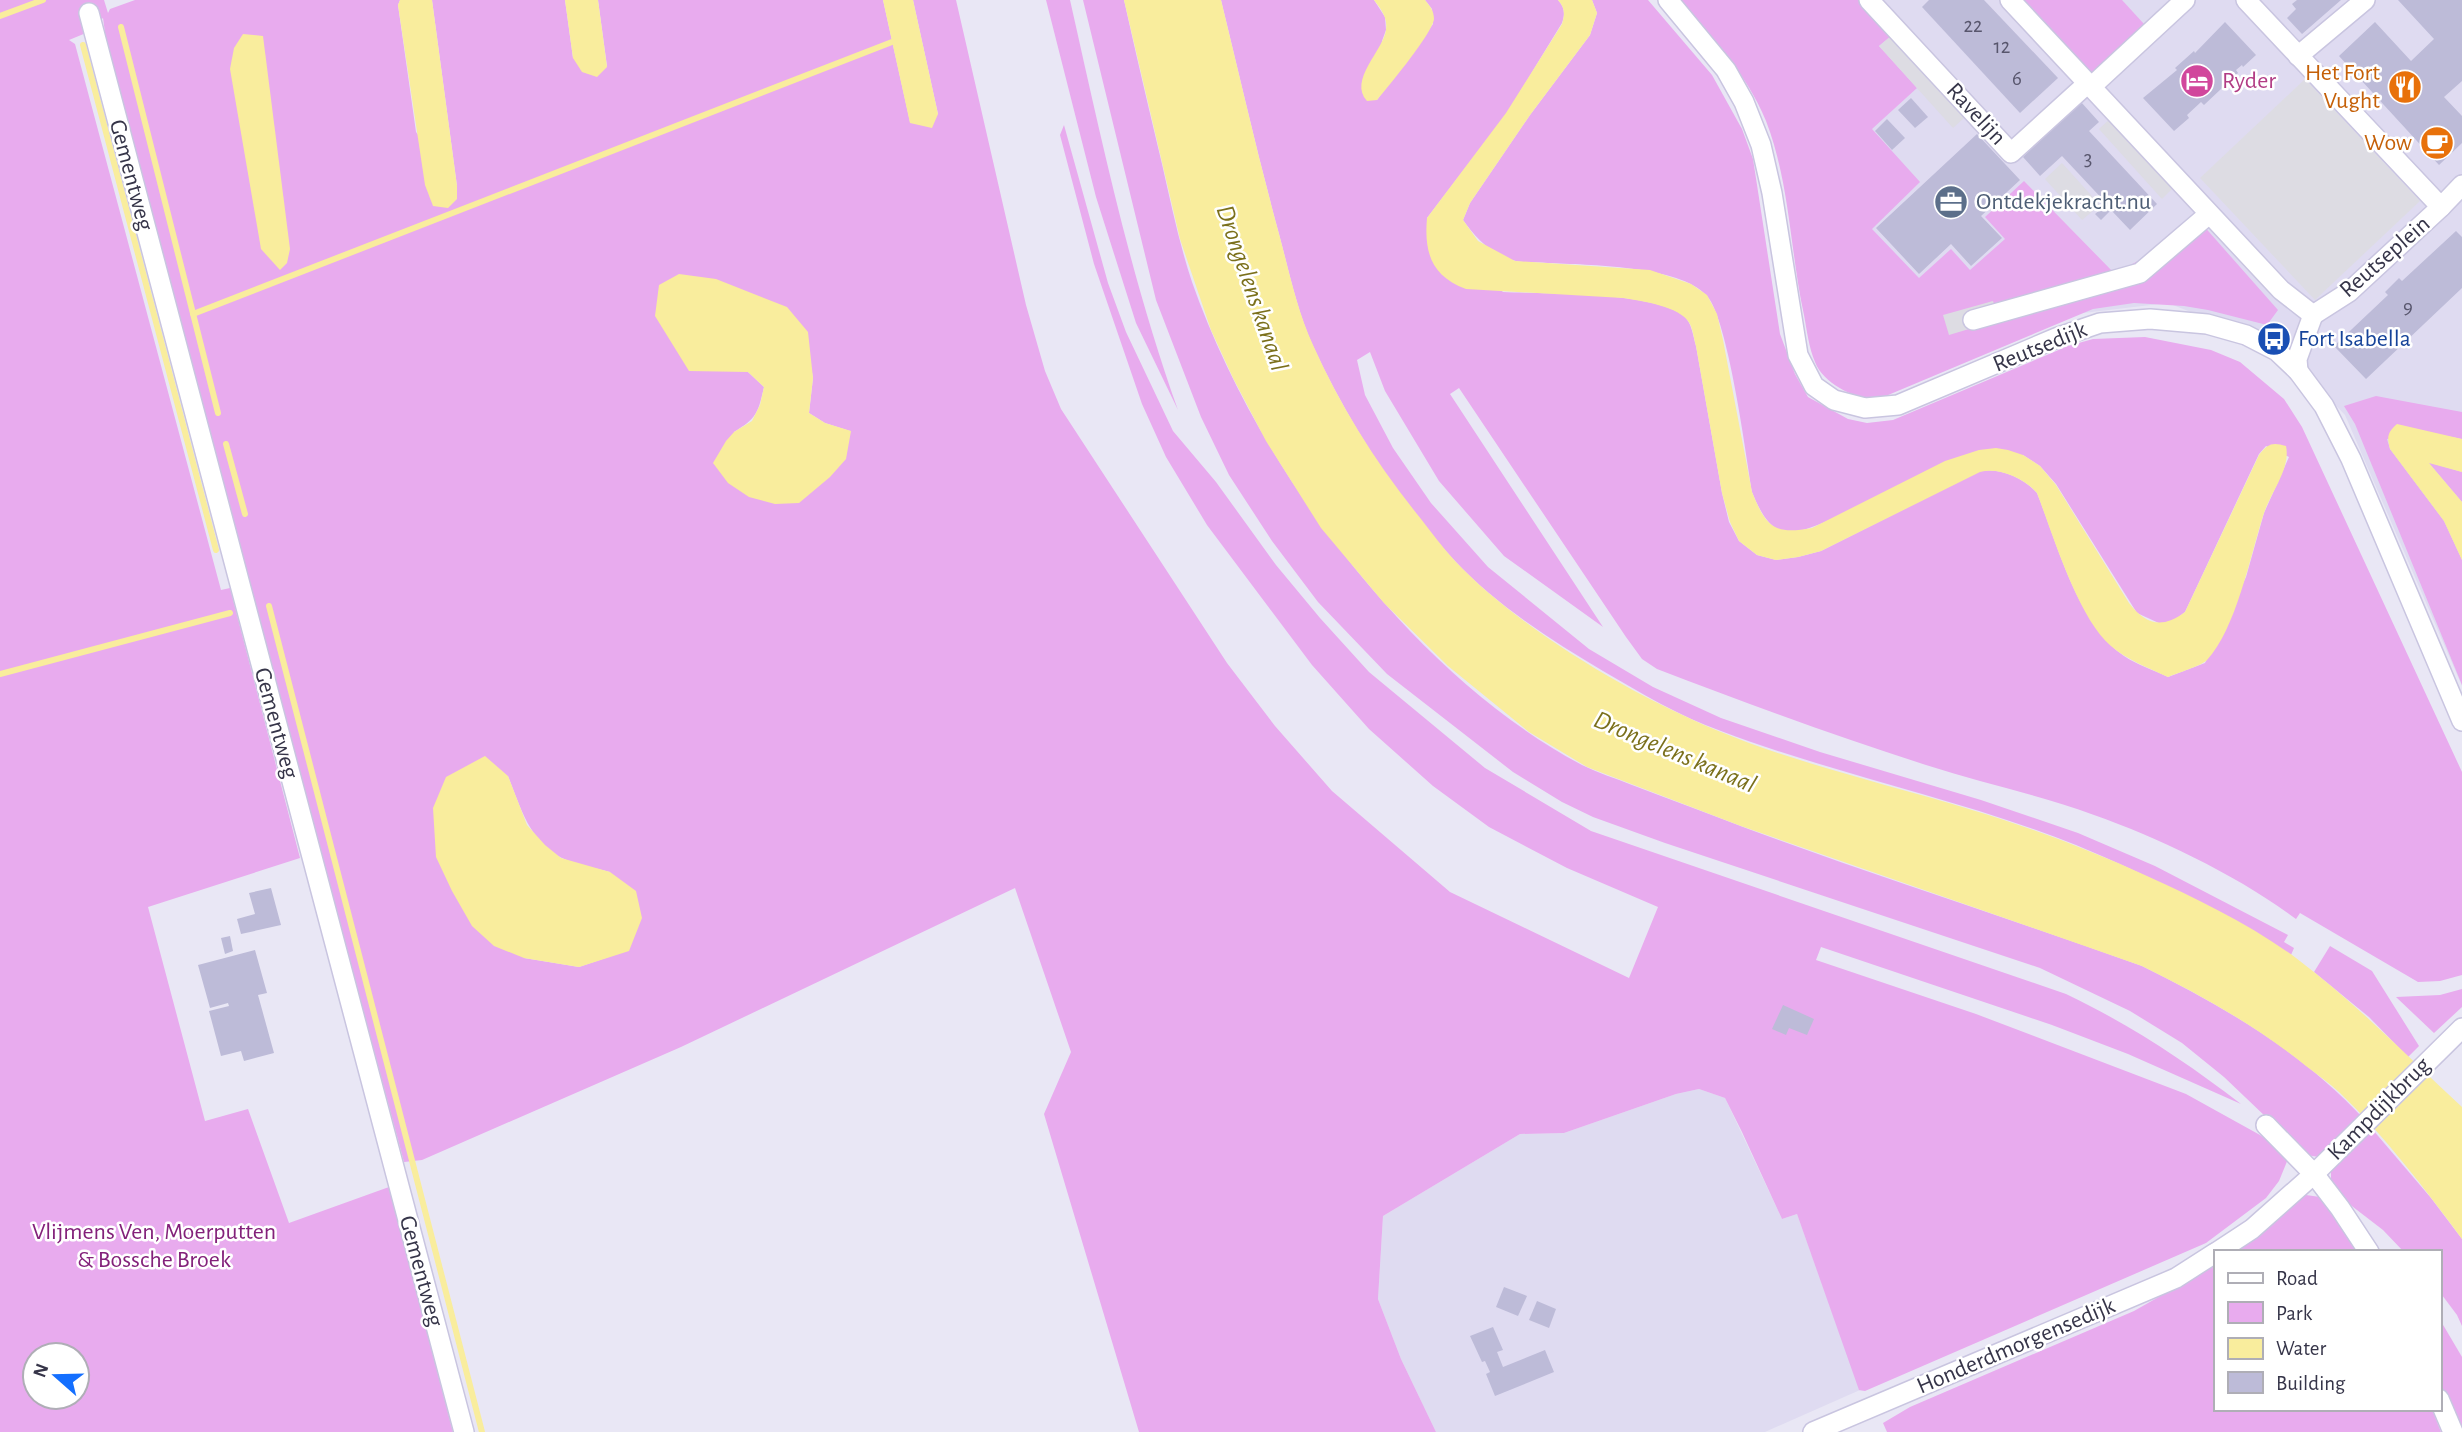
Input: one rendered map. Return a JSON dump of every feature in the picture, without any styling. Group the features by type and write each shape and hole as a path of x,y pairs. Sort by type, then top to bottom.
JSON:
{"street":[{"name":"Reutsedijk","path":"1668,0 1726,70 1744,103 1760,145 1772,193 1798,355 1814,386 1834,400 1865,408 1898,405 2056,338 2101,323 2150,319 2207,324 2246,335 2277,351 2298,371 2324,406 2351,459 2462,721"},
{"name":"Ravelijn","path":"1869,0 2011,153 2090,85"},
{"name":"Reutseplein","path":"2010,0 2281,290 2313,315 2349,292 2441,207 2246,0"},
{"path":"2090,85 2185,0"},
{"path":"2298,56 2365,0"},
{"name":"Gementweg","path":"89,13 464,1432"},
{"path":"2441,207 2462,185"},
{"path":"1973,320 2140,273 2209,214"},
{"path":"2298,371 2297,359 2313,315"},
{"name":"Kampdijkbrug","path":"2314,1174 2462,1028"},
{"path":"2266,1125 2314,1174 2368,1250"},
{"name":"Honderdmorgensedijk","path":"2219,1250 2252,1229 2314,1174"},
{"name":"Honderdmorgensedijk","path":"1813,1432 2176,1278 2214,1253"},
{"path":"2441,1404 2452,1432"}],"shaded area":[{"path":"1694,0 2462,0 2462,686 2345,415 2281,348 2168,303 2049,317 1948,360 1802,174 1729,40"},
{"path":"1891,36 1965,117 1953,128 1879,46"},
{"path":"2305,79 2420,201 2315,300 2200,178"},
{"path":"2111,118 2174,187 2162,199 2099,129"},
{"path":"2062,163 2100,205 2082,220 2045,179"},
{"path":"1993,301 1999,320 1949,335 1943,315"},
{"path":"1699,1089 1725,1098 1782,1219 1797,1214 1860,1390 1765,1432 1436,1432 1401,1359 1378,1299 1383,1216 1520,1134 1564,1133 1676,1094"}],"green space":[{"name":"Vlijmens Ven, Moerputten & Bossche Broek","path":"0,0 104,0 108,13 110,9 135,0 400,0 398,5 416,132 457,186 432,0 565,0 573,58 607,66 598,0 883,0 910,122 938,114 913,0 956,0 1026,305 1045,371 1061,409 1227,663 1275,726 1332,791 1450,892 1629,978 1658,907 1567,868 1489,827 1433,786 1369,729 1312,665 1207,525 1166,457 1142,404 1094,264 1060,135 1064,125 1108,283 1126,332 1173,431 1216,482 1276,565 1369,672 1485,768 1591,831 2066,994 2156,1044 2241,1104 2128,1054 2052,1025 1821,947 1816,960 1976,1014 2186,1094 2260,1135 2288,1159 2279,1181 2266,1198 2206,1243 1865,1391 1852,1389 1859,1390 1797,1214 1782,1219 1725,1098 1699,1089 1676,1094 1564,1133 1520,1134 1383,1216 1378,1299 1401,1359 1436,1432 1139,1432 1044,1114 1071,1052 1015,888 681,1047 422,1160 404,1162 111,77 103,18 86,33 69,40 75,44 221,590 230,588 300,858 148,907 205,1121 248,1109 289,1223 389,1187 453,1432 0,1432","holes":["810,361 813,378 809,413 825,423 850,431 734,432 748,423 755,414 764,387 748,372","508,776 528,823 542,843 562,858 610,872 629,950 579,967 524,958"]},
{"path":"1046,0 1070,0 1131,258 1178,410 1136,323 1096,197"},
{"path":"1083,0 1124,0 1187,267 1220,351 1255,421 1298,490 1346,557 1400,620 1457,677 1518,726 1594,771 1823,856 2142,966 2202,997 2260,1032 2314,1072 2363,1118 2319,1157 2306,1155 2224,1077 2182,1043 2130,1011 2040,968 1593,817 1562,802 1513,772 1387,674 1318,602 1272,541 1229,475 1201,417 1156,300"},
{"path":"1221,0 1374,0 1385,17 1386,30 1382,41 1377,100 1433,24 1432,9 1425,0 1558,0 1564,11 1562,23 1507,113 1427,218 1503,292 1624,298 1669,308 1687,319 1696,346 1729,522 1739,541 1757,555 1776,560 1821,551 1980,471 2003,472 2018,478 2037,493 2071,582 2094,624 2108,642 2129,659 2168,677 2205,663 2246,577 2264,513 2289,457 2266,446 2259,454 2185,612 2172,622 2161,624 2137,613 2056,484 2040,466 2023,455 1805,529 1794,532 1775,527 1759,508 1752,492 1729,358 1715,310 1707,296 1694,286 1655,272 1507,259 1485,245 1463,220 1470,203 1530,115 1590,35 1597,13 1592,0 1648,0 1712,75 1742,129 1753,159 1780,334 1795,374 1808,397 1848,419 1867,423 1893,420 2068,346 2093,339 2145,337 2211,350 2240,362 2284,399 2302,427 2462,772 2462,975 2440,981 2418,982 2300,913 2296,919 2225,874 2146,835 2073,808 1858,743 1657,669 1642,659 1626,637 1459,388 1450,394 1603,627 1504,556 1439,481 1385,391 1370,352 1357,360 1365,395 1393,448 1431,503 1488,567 1589,649 1653,687 1721,718 2078,833 2155,866 2288,935 2284,942 2294,948 2291,955 2186,896 2076,845 1988,814 1765,747 1690,718 1583,659 1506,607 1454,560 1413,511 1358,431 1313,346 1290,276"},
{"path":"1679,0 1860,0 1891,36 1879,46 1917,88 1872,129 1920,182 1872,229 1919,278 1951,249 1970,270 2005,239 1985,217 2024,181 2115,274 2202,224 2278,310 2267,325 2184,306 2134,303 2093,309 1881,398 1862,397 1843,390 1819,370 1811,351 1785,193 1766,121 1739,72"},
{"path":"2021,0 2122,0 2144,24 2094,76"},
{"path":"2376,396 2462,412 2462,439 2431,433 2387,439 2390,449 2444,521 2462,560 2462,685 2355,424 2344,406"},
{"path":"2428,462 2462,472 2462,502"},
{"path":"2330,946 2372,971 2419,1046 2408,1057 2369,1017 2314,972"},
{"path":"2462,989 2462,1007 2434,1033 2396,997 2440,995"},
{"path":"2367,1123 2431,1198 2462,1239 2462,1326 2441,1294 2441,1250 2402,1250 2383,1230 2344,1200 2331,1182 2331,1168"},
{"path":"2306,1195 2320,1197 2357,1250 2239,1250 2279,1214"},
{"path":"2214,1266 2214,1411 2433,1411 2441,1432 1887,1432 1883,1423 1910,1407 2134,1311"},
{"path":"2441,1321 2462,1357 2462,1432 2459,1432 2441,1394"}],"water":[{"path":"400,0 432,0 457,186 457,199 448,208 433,206 425,185 398,5"},
{"path":"565,0 598,0 607,67 597,77 582,72 573,58"},
{"path":"883,0 913,0 938,114 932,128 910,123"},
{"name":"Drongelens kanaal","path":"1124,0 1221,0 1290,276 1313,345 1348,414 1390,478 1446,551 1481,586 1510,611 1577,658 1648,698 1716,730 1779,753 1972,810 2061,840 2126,866 2185,894 2279,946 2340,993 2462,1107 2462,1239 2388,1144 2339,1092 2267,1037 2206,1000 2142,966 1741,826 1587,767 1529,732 1448,666 1384,603 1321,528 1266,441 1233,378 1211,330 1180,239"},
{"path":"1374,0 1425,0 1434,19 1418,48 1377,100 1367,101 1362,93 1364,75 1386,30 1383,14"},
{"path":"1558,0 1592,0 1597,13 1590,35 1530,115 1470,203 1463,220 1478,241 1515,261 1650,270 1691,284 1707,295 1717,314 1723,340 1752,492 1767,521 1780,529 1812,528 1945,461 1979,450 2008,450 2023,455 2040,466 2056,485 2135,610 2148,620 2169,621 2185,612 2259,455 2271,445 2286,446 2283,472 2266,507 2234,612 2217,647 2207,660 2168,677 2131,660 2111,646 2099,633 2077,596 2037,493 2018,478 2003,472 1980,472 1821,551 1776,560 1757,555 1739,541 1730,522 1722,493 1696,346 1691,326 1685,318 1670,309 1631,299 1466,289 1454,284 1437,270 1427,242 1427,218 1506,113 1562,24 1564,11"},
{"path":"243,34 263,36 290,249 287,263 280,270 261,249 230,69 234,48"},
{"path":"679,274 716,279 787,307 808,332 813,378 809,413 825,423 851,431 846,459 830,477 799,503 775,504 749,497 728,483 713,463 734,432 752,421 760,405 764,387 748,372 689,371 655,316 659,285"},
{"path":"2397,424 2462,439 2462,472 2429,463 2462,502 2462,560 2444,521 2390,449 2389,435"},
{"path":"485,756 508,776 527,825 545,845 561,858 610,872 636,891 642,918 629,951 579,967 524,958 494,946 472,926 436,857 433,808 446,777"}],"building":[{"path":"1929,0 1984,0 2058,78 2020,113 1922,7"},
{"path":"2297,0 2341,0 2302,34 2287,18 2296,9 2292,4"},
{"path":"2398,0 2462,0 2462,81 2444,97 2462,116 2462,143 2439,165 2339,56 2375,22 2411,61 2434,39"},
{"path":"2225,22 2256,55 2236,70 2238,73 2204,105 2201,102 2187,115 2189,118 2174,131 2143,98 2177,70 2175,68 2194,51 2195,53"},
{"path":"1911,98 1928,117 1915,128 1898,110"},
{"path":"2081,102 2099,122 2089,131 2157,204 2130,230 2111,210 2101,220 2095,214 2107,204 2062,156 2040,176 2023,157"},
{"path":"1887,119 1905,138 1892,150 1875,131"},
{"path":"1977,134 2020,180 1981,216 2002,238 1971,266 1951,244 1919,274 1876,228"},
{"path":"2456,231 2462,237 2462,288 2366,379 2334,346 2388,295 2385,292 2399,278 2402,281"},
{"path":"271,888 281,925 241,934 237,919 255,914 249,893"},
{"path":"230,936 233,951 225,954 221,938"},
{"path":"255,950 267,993 258,995 274,1053 244,1061 241,1051 221,1056 209,1011 229,1006 228,1003 210,1008 198,965"},
{"path":"1783,1005 1814,1019 1807,1035 1789,1028 1786,1035 1772,1029"},
{"path":"1504,1287 1527,1296 1518,1316 1496,1307"},
{"path":"1537,1301 1556,1309 1549,1328 1529,1320"},
{"path":"1493,1327 1503,1350 1497,1352 1503,1367 1545,1350 1554,1372 1495,1396 1486,1374 1490,1372 1485,1361 1482,1362 1470,1336"}],"waterway":[{"path":"0,16 43,0"},
{"path":"121,27 218,413"},
{"path":"193,314 892,42"},
{"path":"83,45 216,550"},
{"path":"226,444 245,514"},
{"path":"269,606 482,1432"},
{"path":"0,674 230,613"}],"place":[{"name":"Ryder","path":"2197,81"},
{"name":"Het Fort Vught","path":"2405,87"},
{"name":"Wow","path":"2437,143"},
{"name":"Ontdekjekracht.nu","path":"1951,202"},
{"name":"Fort Isabella","path":"2274,339"}]}
